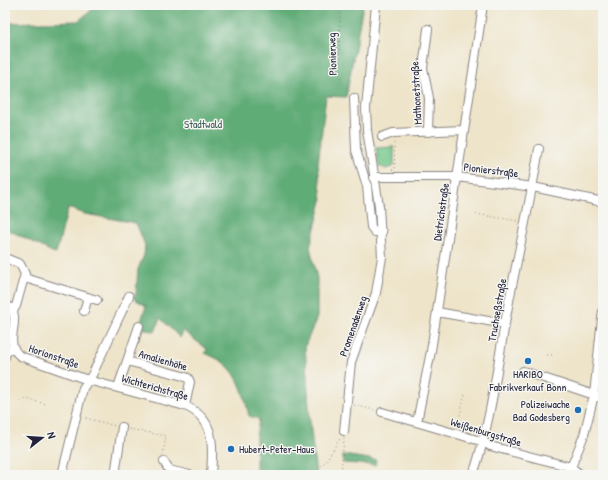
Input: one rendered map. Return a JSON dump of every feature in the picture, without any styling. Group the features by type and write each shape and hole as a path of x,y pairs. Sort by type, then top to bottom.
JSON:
{"street":[{"name":"Promenadenweg","path":"344,431 351,362 380,278 382,257 382,232 367,130 366,108 376,5"},
{"name":"Dietrichstraße","path":"417,422 437,312 463,130 483,5"},
{"name":"Mathonetstraße","path":"428,29 423,68 429,98 428,132"},
{"path":"354,98 356,150 367,186 371,227 375,232 382,232"},
{"path":"356,131 367,130"},
{"path":"382,137 393,133 463,130"},
{"name":"Truchseßstraße","path":"473,475 484,442 538,149"},
{"name":"Pionierstraße","path":"374,177 457,177 532,187 603,202"},
{"path":"5,258 22,266 25,278 93,298 84,311"},
{"name":"Horionstraße","path":"25,278 21,285 16,306 13,311 14,316 10,336 12,348 20,356 88,380 83,388 62,475"},
{"path":"88,380 129,296"},
{"path":"5,304 13,311"},
{"path":"569,471 584,435 594,395 603,309"},
{"path":"437,312 505,324"},
{"name":"Amalienhöhe","path":"118,387 139,326"},
{"name":"Horionstraße","path":"5,357 6,353 12,348"},
{"name":"Amalienhöhe","path":"127,361 188,378 190,382 185,406"},
{"path":"522,371 546,377 551,381 603,398"},
{"name":"Wichterichstraße","path":"88,380 185,406 202,416 208,427 212,442 211,475"},
{"name":"Weißenburgstraße","path":"382,412 456,433 484,442 490,446 581,475"},
{"path":"115,475 122,427"},
{"path":"163,459 169,470 190,475"}],"path":[{"name":"Pionierweg","path":"340,5 339,71 341,81 354,98"},
{"path":"390,170 395,169 393,133"},
{"path":"476,214 524,222"},
{"path":"547,355 552,356"},
{"path":"456,433 465,394"},
{"path":"21,401 26,399 46,404"},
{"path":"346,404 382,412"},
{"path":"77,416 166,436 163,459"},
{"path":"313,475 326,461 344,431"},
{"path":"341,475 344,431"}],"green space":[{"name":"Stadtwald","path":"98,5 363,5 346,97 326,96 318,164 322,201 310,247 317,278 317,317 305,346 310,422 316,475 256,475 256,437 259,419 249,416 241,387 230,368 220,360 205,353 207,349 182,330 180,338 160,318 155,332 142,328 138,341 135,340 146,306 133,298 136,294 138,269 144,255 145,245 136,223 85,214 68,208 56,254 5,228 5,23 78,21"},
{"path":"394,147 394,166 386,169 379,166 376,148"},
{"path":"343,455 376,460 375,465 343,463"}],"place":[{"name":"HARIBO Fabrikverkauf Bonn","path":"528,361"},
{"name":"Polizeiwache Bad Godesberg","path":"578,410"},
{"name":"Hubert-Peter-Haus","path":"231,449"}]}
